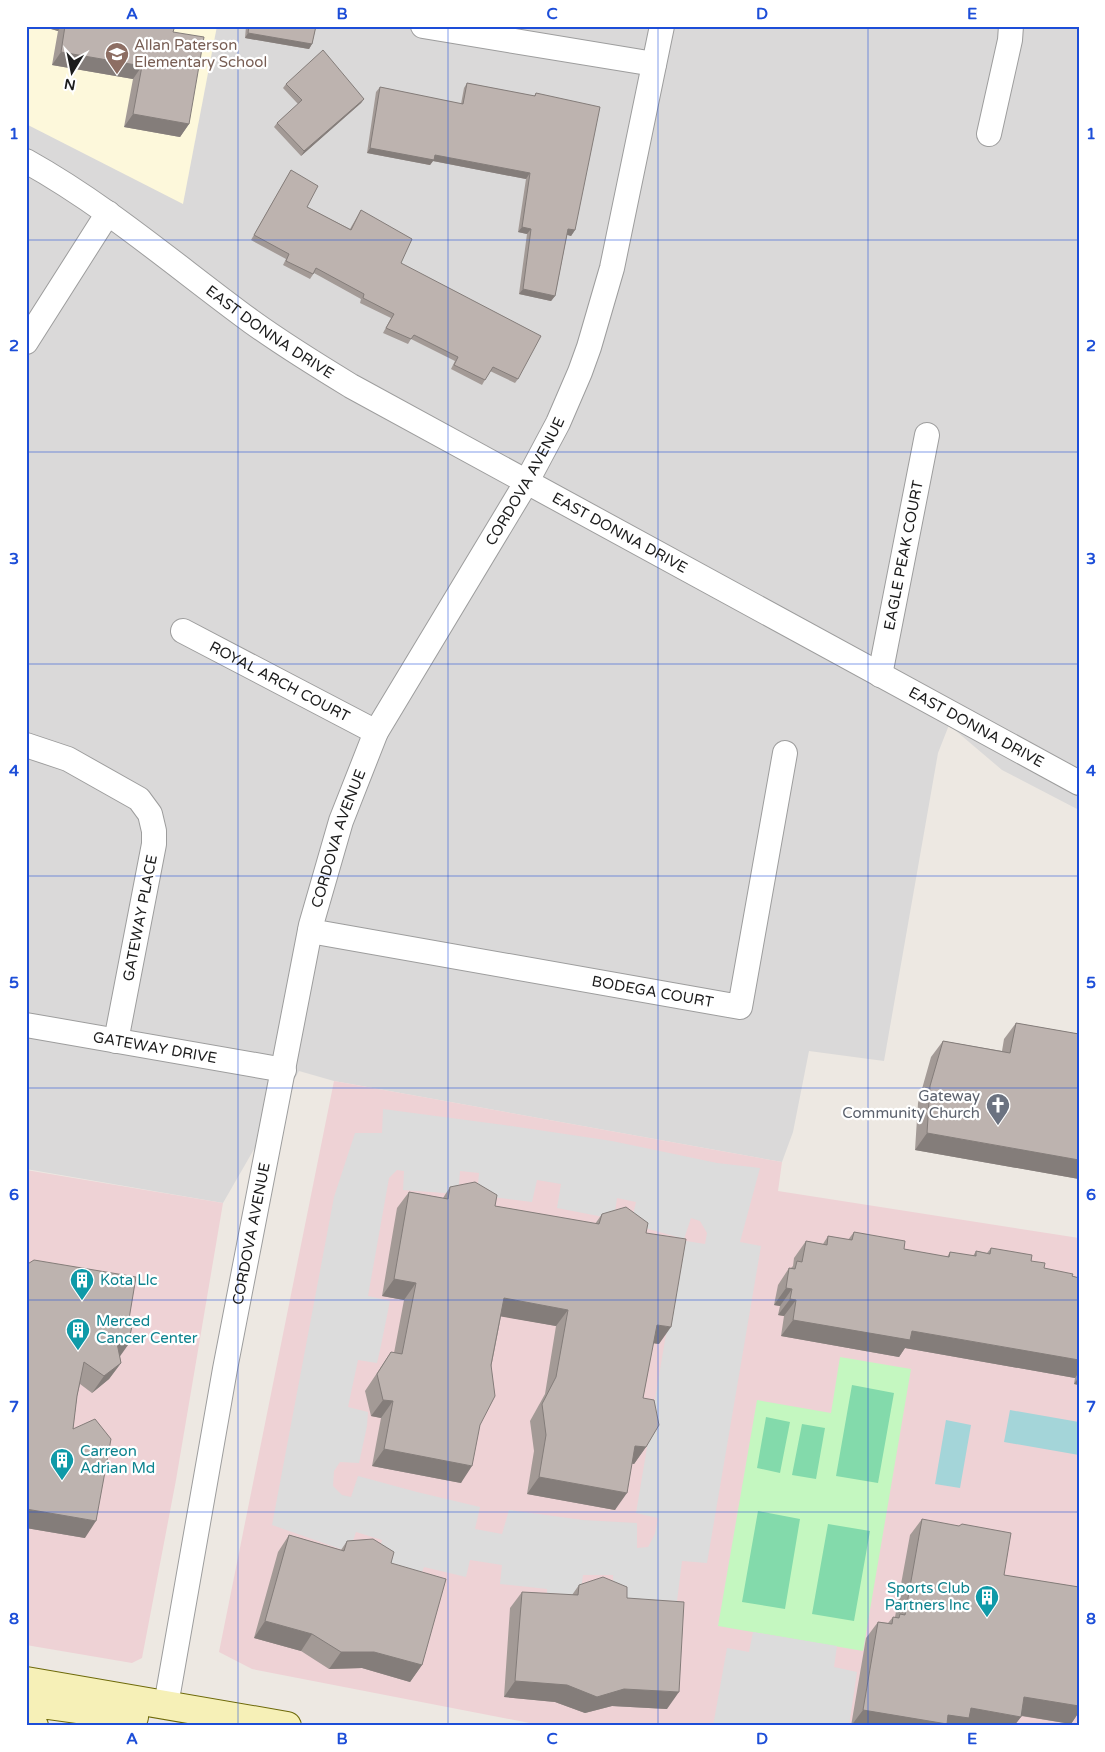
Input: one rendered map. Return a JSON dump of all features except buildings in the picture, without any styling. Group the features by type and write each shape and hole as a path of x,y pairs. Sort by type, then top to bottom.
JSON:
{"main road":[{"path":"26,1681 287,1726"},
{"path":"26,1702 136,1718 166,1705"},
{"path":"26,1724 34,1726"}],"street":[{"path":"423,26 654,64"},
{"name":"CORDOVA AVENUE","path":"166,1705 225,1369 310,931 341,821 376,732 526,483 558,423 580,372 612,268 662,26"},
{"path":"989,134 1010,40 1011,26"},
{"name":"EAST DONNA DRIVE","path":"26,161 55,177 108,212 253,323 351,386 1079,784"},
{"path":"26,342 108,212"},
{"name":"EAGLE PEAK COURT","path":"880,675 927,434"},
{"name":"ROYAL ARCH COURT","path":"183,632 376,732"},
{"name":"GATEWAY PLACE","path":"26,745 68,759 139,799 150,814 154,831 154,844 116,1041"},
{"name":"BODEGA COURT","path":"310,931 740,1007 785,753"},
{"name":"GATEWAY DRIVE","path":"26,1025 284,1070"}],"shaded area":[{"path":"26,26 1079,26 1079,810 1002,770 949,725 938,753 884,1061 809,1051 793,1132 782,1162 334,1081 299,1071 223,1203 26,1169"},
{"name":"Allan Paterson Elementary School","path":"26,26 217,26 183,204 26,124"},
{"path":"334,1081 782,1162 778,1191 1079,1238 1079,1726 545,1726 252,1669 219,1652"},
{"path":"383,1109 612,1141 717,1163 760,1168 740,1242 761,1246 707,1563 682,1561 677,1601 614,1599 613,1575 583,1575 580,1595 547,1593 547,1589 500,1584 502,1565 470,1560 466,1577 424,1567 422,1572 377,1560 382,1540 356,1532 349,1552 272,1525 334,1197 355,1133 382,1133","holes":["397,1170 404,1171 403,1190 458,1194 460,1171 479,1173 477,1195 532,1202 537,1180 561,1184 557,1208 614,1219 617,1198 636,1202 631,1224 684,1239 691,1218 700,1221 707,1233 705,1244 686,1241 665,1340 636,1513 658,1518 655,1534 648,1547 637,1548 637,1523 583,1520 509,1510 502,1534 475,1529 480,1507 358,1476 351,1497 342,1495 333,1486 334,1471 340,1462 359,1463 368,1412 348,1407 358,1360 377,1363 390,1301 368,1296 389,1178"]},
{"path":"26,1170 223,1203 176,1480 142,1658 132,1663 26,1645"},
{"path":"753,1632 837,1646 834,1667 857,1672 849,1726 713,1726 727,1648 749,1652"}],"green space":[{"path":"840,1357 911,1369 863,1651 718,1626 757,1400 831,1413"},
{"path":"852,1385 894,1393 878,1483 836,1476"},
{"path":"766,1417 790,1422 780,1473 757,1468"},
{"path":"802,1424 825,1428 816,1479 792,1475"},
{"path":"758,1511 800,1519 785,1609 742,1602"},
{"path":"828,1524 870,1531 854,1621 812,1614"}],"water":[{"path":"1010,1410 1079,1422 1079,1455 1004,1442"},
{"path":"946,1420 971,1425 960,1488 935,1484"}],"place":[{"name":"Allan Paterson Elementary School","path":"117,75"},
{"name":"Gateway Community Church","path":"998,1126"},
{"name":"Kota Llc","path":"82,1301"},
{"name":"Merced Cancer Center","path":"78,1351"},
{"name":"Carreon Adrian Md","path":"62,1481"},
{"name":"Sports Club Partners Inc","path":"987,1618"}]}
